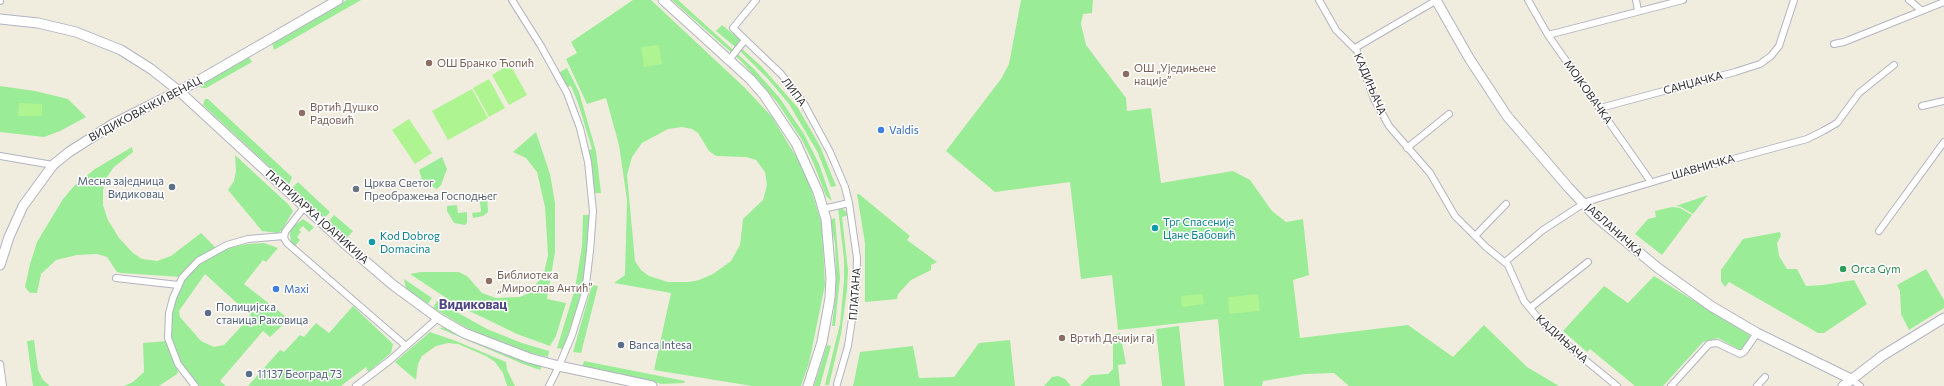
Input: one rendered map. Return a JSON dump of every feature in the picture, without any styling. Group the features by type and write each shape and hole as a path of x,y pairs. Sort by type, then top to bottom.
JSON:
{"main road":[{"name":"ВИДИКОВАЧКИ ВЕНАЦ","path":"0,265 19,213 54,165 95,135 179,91 338,0"},
{"path":"663,0 730,60 764,95 796,143 811,175 823,209 830,254 830,298 822,342 808,386"},
{"name":"ЈАБЛАНИЧКА","path":"1437,0 1472,64 1507,116 1535,150 1583,203 1612,230 1669,277 1711,306 1757,334 1851,379"},
{"name":"ПАТРИЈАРХА ЈОАНИКИЈА","path":"0,19 50,25 99,41 138,60 179,91 304,206 393,285 438,318 464,333 497,347 559,366 652,386"},
{"path":"1843,386 1882,356 1944,318"}],"street":[{"path":"512,0 567,93 580,128 588,162 593,211 587,280 579,314 559,366 549,386"},
{"name":"ЛИПА","path":"756,0 733,28 781,74 802,102 830,152 845,187 849,203"},
{"name":"КАДИЊАЧА","path":"1319,0 1336,30 1355,48 1360,57 1380,113 1396,136 1430,173 1455,216 1505,262 1519,291 1530,308 1553,333 1617,386"},
{"path":"1355,48 1437,0"},
{"name":"МОЈКОВАЧКА","path":"1528,0 1548,35 1651,182"},
{"path":"1636,0 1638,11"},
{"path":"1548,35 1683,0"},
{"name":"САНЏАЧКА","path":"1600,108 1760,64 1771,56 1779,46 1794,0"},
{"path":"1909,0 1921,10"},
{"path":"1834,44 1844,42 1944,2"},
{"path":"730,60 745,40"},
{"name":"ШАВНИЧКА","path":"1505,262 1543,230 1583,203 1651,182 1807,139 1837,123 1859,93 1894,65"},
{"path":"1922,106 1944,101"},
{"path":"1407,148 1449,114"},
{"path":"1879,231 1916,178 1944,142"},
{"path":"0,156 54,165"},
{"path":"823,209 849,203"},
{"name":"ПЛАТАНА","path":"838,384 848,346 856,292 857,258 849,203"},
{"path":"1475,236 1506,204"},
{"path":"304,206 288,226 284,236 287,243 406,346"},
{"path":"195,386 178,364 168,338 169,313 178,285 192,266 218,248 248,239 284,236"},
{"name":"КАДИЊАЧА","path":"1530,308 1588,262"},
{"path":"116,278 178,285"},
{"path":"356,386 438,318"},
{"path":"1671,386 1709,344 1717,343 1740,354 1744,352 1757,334"},
{"path":"0,364 4,386"},
{"path":"1758,386 1765,377"},
{"name":"ЈАБЛАНИЧКА","path":"1851,379 1860,386"}],"green space":[{"path":"347,0 361,0 274,50 272,42"},
{"path":"633,0 651,0 745,88 772,117 806,173 822,225 825,285 809,363 801,386 752,386 654,370 671,293 614,283 625,275 627,200 619,145 606,98 587,104 566,59 577,53 571,42","holes":["682,127 692,129 698,133 709,151 716,156 746,157 756,160 765,172 767,185 763,200 743,219 740,245 731,261 713,274 699,280 689,282 668,282 649,276 641,270 635,261 627,175 632,157 642,143 668,129"]},
{"path":"672,0 678,0 710,29 753,68 779,97 804,134 819,164 832,201 826,196 813,162 802,140 777,102 741,61"},
{"path":"1021,0 1093,0 1092,13 1083,14 1081,24 1086,45 1126,98 1127,111 1151,108 1161,183 1233,171 1250,180 1272,211 1286,222 1303,219 1309,275 1293,280 1300,338 1408,325 1453,357 1484,325 1527,367 1559,386 1349,386 1334,373 1305,374 1263,381 1262,386 1224,386 1218,319 1118,330 1112,275 1081,279 1070,182 995,192 946,151 1001,79 1009,64"},
{"path":"722,25 744,43 741,48 761,66 798,108 820,146 836,186 831,187 818,153 789,104 768,79 739,50 716,31"},
{"path":"659,45 662,64 644,67 641,47"},
{"path":"248,56 252,62 206,88 202,88 198,85"},
{"path":"510,64 527,95 509,105 492,75"},
{"path":"567,68 579,92 596,151 601,193 595,193 589,150 592,149 578,103 571,86 567,87 560,72"},
{"path":"489,79 505,108 489,117 473,88"},
{"path":"0,86 35,91 68,99 86,117 60,131 44,137 0,132"},
{"path":"472,89 488,118 448,140 432,111"},
{"path":"205,99 208,99 292,177 289,185 203,105"},
{"path":"19,103 42,104 42,116 18,116"},
{"path":"409,119 432,153 415,164 392,130"},
{"path":"536,132 550,174 555,203 555,252 547,299 566,303 556,336 550,346 517,334 457,305 410,274 421,272 459,272 467,276 482,293 496,298 520,297 529,293 544,273 548,255 545,207 537,172 526,158 513,152"},
{"path":"132,147 133,152 114,167 107,177 103,190 103,205 108,220 119,238 133,253 142,259 157,261 171,256 201,233 216,248 181,277 117,272 107,257 97,254 77,255 56,260 41,274 37,293 30,293 25,287 37,242 63,199 74,186 95,169"},
{"path":"235,155 289,205 293,211 282,230 278,233 262,231 228,190 234,181 236,171"},
{"path":"442,157 447,169 441,185 437,189 431,186 424,187 419,170"},
{"path":"298,182 330,212 325,218 292,188"},
{"path":"485,194 487,196 488,212 483,216 473,218 472,213 481,212 480,201 471,202 471,195"},
{"path":"857,194 859,194 910,236 907,240 937,262 931,265 931,270 911,280 898,294 897,299 865,302 865,243"},
{"path":"1708,195 1693,214 1681,207 1676,206"},
{"path":"457,205 458,213 467,212 467,223 465,225 454,223 447,211 447,206"},
{"path":"1672,207 1680,208 1692,215 1662,255 1635,234 1648,219 1656,217 1655,211"},
{"path":"838,208 842,208 849,215 842,217 848,270 847,290 841,334 829,385 825,385 840,324 844,281 844,259"},
{"path":"334,215 353,231 347,238 329,221"},
{"path":"583,215 590,215 585,271 578,304 563,349 557,348 575,289 582,246"},
{"path":"835,218 840,278 835,326 832,326 836,290 836,271 835,244 830,220"},
{"path":"303,219 314,227 309,232 303,226 299,230 301,232 297,237 300,240 295,246 291,242 291,228"},
{"path":"1780,232 1781,236 1777,243 1779,256 1787,269 1797,269 1806,286 1854,280 1867,304 1824,333 1818,333 1729,282 1725,287 1721,281 1721,270 1743,239"},
{"path":"264,243 278,248 266,262 263,260 244,284 289,319 270,337 263,331 220,381 226,386 200,386 179,363 170,338 171,313 183,278 195,265 220,250 247,244","holes":["205,274 251,316 224,345 214,347 201,341 180,317 179,311"]},
{"path":"1926,269 1944,300 1944,308 1909,330 1901,314 1900,291 1897,285"},
{"path":"1654,276 1751,336 1742,351 1718,338 1703,342 1663,386 1635,386 1590,349 1587,352 1563,331 1604,286 1628,303"},
{"path":"404,279 432,298 428,304 406,289"},
{"path":"592,285 598,286 581,353 573,352"},
{"path":"1203,294 1204,304 1182,307 1181,296"},
{"path":"1258,294 1260,311 1229,314 1228,297"},
{"path":"437,301 487,329 522,343 549,351 548,357 500,343 465,327 433,308"},
{"path":"353,306 393,344 391,353 368,372 366,367 341,386 248,386 280,350 284,352 300,335 304,337 316,323 329,333"},
{"path":"1179,326 1185,386 1162,386 1156,329"},
{"path":"446,327 503,354 542,366 540,370 523,364 439,328"},
{"path":"430,332 506,362 507,370 515,386 507,386 503,373 495,362 486,356 458,344 448,343 436,346 422,356 418,364 416,380 395,362"},
{"path":"1120,333 1126,364 1118,365 1120,386 1080,386 1091,375 1108,374 1113,369 1113,335"},
{"path":"34,340 38,370 43,380 50,386 33,386 27,341"},
{"path":"1010,340 1015,386 853,386 860,352 913,346 919,378 954,377 979,343"},
{"path":"167,341 178,372 177,374 159,386 124,386 133,382 144,372 143,343"},
{"path":"827,345 831,346 820,386 814,386"},
{"path":"584,361 685,381 684,383 662,384 582,367"},
{"path":"1058,376 1065,379 1071,386 1044,386 1052,377"}],"place":[{"name":"ОШ Бранко Ћопић","path":"429,63"},
{"name":"ОШ „Уједињене нације”","path":"1126,74"},
{"name":"Вртић Душко Радовић","path":"302,113"},
{"name":"Valdis","path":"881,130"},
{"name":"Месна заједница Видиковац","path":"172,187"},
{"name":"Црква Светог Преображења Господњег","path":"356,189"},
{"name":"Трг Спасеније Цане Бабовић","path":"1155,228"},
{"name":"Kod Dobrog Domacina","path":"372,242"},
{"name":"Orca Gym","path":"1843,269"},
{"name":"Библиотека „Мирослав Антић”","path":"489,281"},
{"name":"Maxi","path":"276,289"},
{"name":"Полицијска станица Раковица","path":"208,313"},
{"name":"Вртић Дечији гај","path":"1062,338"},
{"name":"Banca Intesa","path":"621,345"},
{"name":"11137 Београд 73","path":"249,374"}],"district":[{"name":"Видиковац","path":"473,305"}]}
